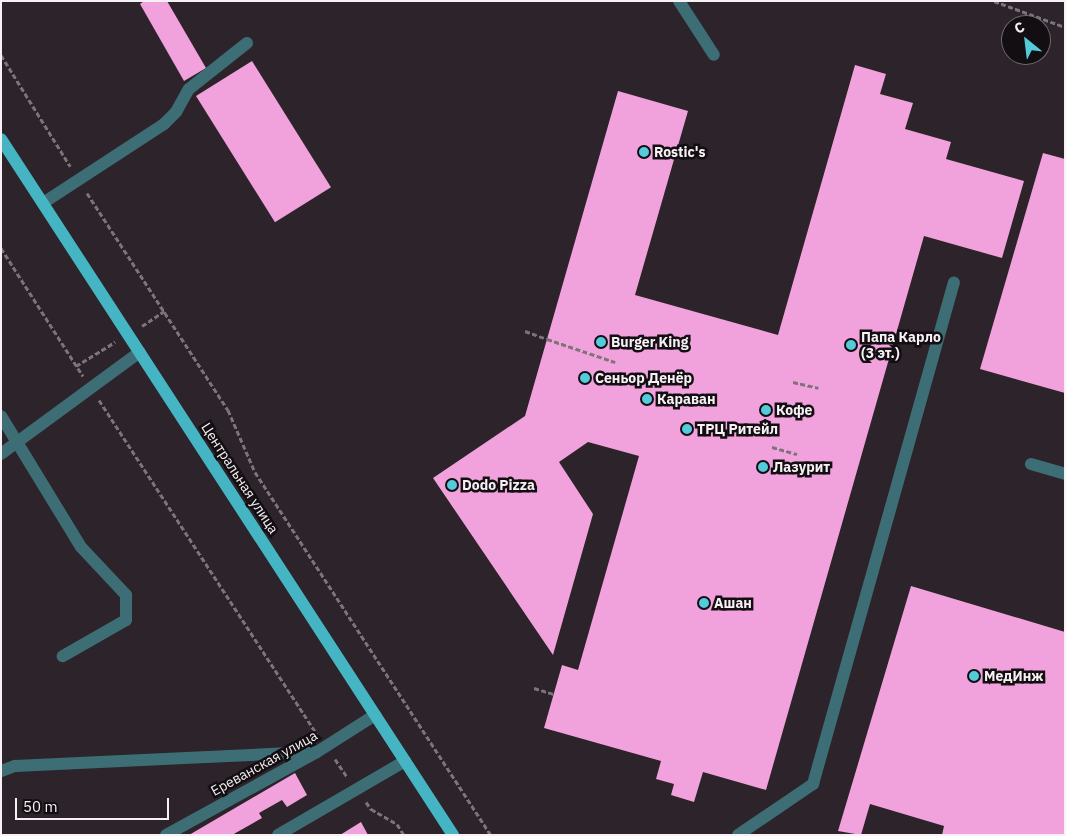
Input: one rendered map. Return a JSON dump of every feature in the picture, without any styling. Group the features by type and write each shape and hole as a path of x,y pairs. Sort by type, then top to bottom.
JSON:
{"main road":[{"name":"Центральная улица","path":"1,139 453,835"}],"street":[{"path":"679,1 714,55"},
{"path":"43,203 164,124 176,112 189,89 247,43"},
{"path":"738,835 813,784 954,282"},
{"path":"1,454 140,352"},
{"path":"1,416 80,546 126,595 126,620 63,656"},
{"path":"1031,464 1065,474"},
{"name":"Ереванская улица","path":"166,835 322,749 375,714"},
{"path":"1,771 15,766 322,749"},
{"path":"278,835 405,761"}],"path":[{"path":"994,1 1065,27"},
{"path":"1,55 78,180 228,410 255,472 491,835"},
{"path":"1,248 322,749 356,789 370,809 397,824 404,835"},
{"path":"526,331 615,362"},
{"path":"793,382 818,388"},
{"path":"772,447 797,454"},
{"path":"534,688 554,694"}],"building":[{"path":"144,1 167,1 206,68 184,81 140,4"},
{"path":"252,61 331,187 275,222 196,96"},
{"name":"ТРЦ Ритейл","path":"855,65 886,74 880,94 913,103 905,129 951,142 946,159 1024,181 1002,258 924,236 766,790 703,772 694,802 671,795 674,784 656,779 661,761 544,728 562,665 578,670 639,456 588,442 559,462 593,514 553,655 433,478 525,416 618,91 688,111 635,295 778,335"},
{"path":"1043,153 1065,159 1065,393 980,369"},
{"name":"МедИнж","path":"911,586 1065,632 1065,835 942,835 944,826 870,804 861,835 838,831"},
{"path":"295,773 307,795 287,807 282,800 259,813 262,818 232,835 189,835"},
{"path":"361,822 368,835 340,835"}],"place":[{"name":"Rostic's","path":"644,152"},
{"name":"Burger King","path":"601,342"},
{"name":"Папа Карло (3 эт.)","path":"851,345"},
{"name":"Сеньор Денёр","path":"585,378"},
{"name":"Караван","path":"647,399"},
{"name":"Кофе","path":"766,410"},
{"name":"ТРЦ Ритейл","path":"687,429"},
{"name":"Лазурит","path":"763,467"},
{"name":"Dodo Pizza","path":"452,485"},
{"name":"Ашан","path":"704,603"},
{"name":"МедИнж","path":"974,676"}]}
